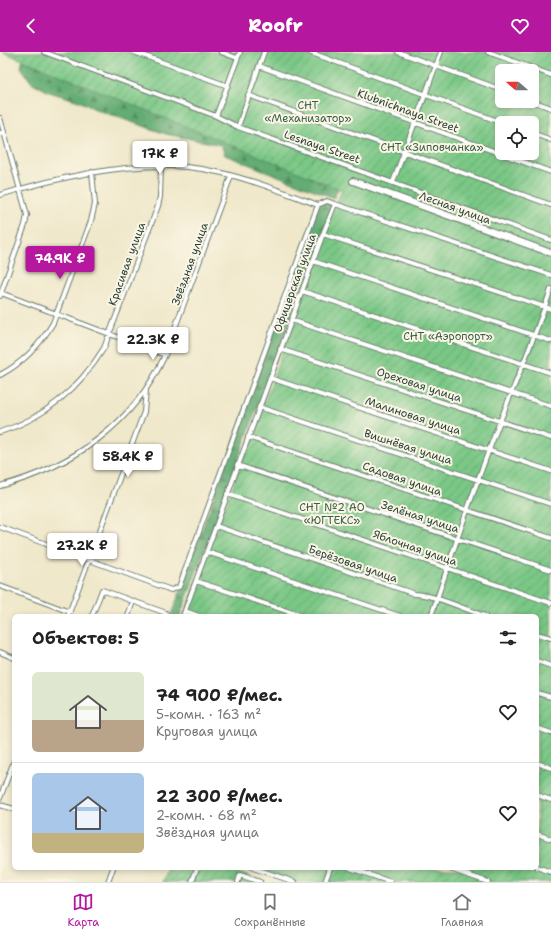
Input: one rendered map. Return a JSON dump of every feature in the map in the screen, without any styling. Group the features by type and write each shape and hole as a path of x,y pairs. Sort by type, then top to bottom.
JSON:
{"street":[{"name":"Lesnaya Street","path":"44,52 216,116 238,127 551,240"},
{"path":"134,52 228,86"},
{"path":"221,52 237,58"},
{"path":"216,116 240,52"},
{"path":"238,127 264,52"},
{"path":"309,52 495,120"},
{"path":"398,52 495,87"},
{"path":"393,182 441,52"},
{"path":"488,52 551,75"},
{"name":"Klubnichnaya Street","path":"259,66 551,172"},
{"path":"248,95 551,206"},
{"path":"539,104 551,108"},
{"path":"0,118 2,133 21,188 27,220 1,295 165,355"},
{"path":"539,136 551,140"},
{"path":"0,195 21,188 92,172 125,168 172,166 231,176 264,185 318,205 327,201 551,275"},
{"name":"Красивая улица","path":"0,432 41,414 65,396 92,368 111,334 158,206 160,197 161,167"},
{"path":"0,375 21,362 37,346 49,329 56,314 91,221 95,204 92,172"},
{"name":"Звёздная улица","path":"0,486 36,476 63,463 86,449 120,421 146,390 165,355 231,176"},
{"name":"Лесная улица","path":"353,181 551,253"},
{"name":"Офицерская улица","path":"184,614 280,349 335,204"},
{"path":"0,528 171,590 176,589 181,582 318,205"},
{"path":"323,234 551,309"},
{"path":"313,261 551,341"},
{"path":"432,614 446,568 489,450 524,364 551,289"},
{"path":"302,292 551,373"},
{"path":"291,320 551,406"},
{"name":"Ореховая улица","path":"280,349 551,438"},
{"name":"Малиновая улица","path":"270,378 551,471"},
{"path":"0,586 69,614 144,412 146,390"},
{"name":"Вишнёвая улица","path":"259,407 551,504"},
{"name":"Садовая улица","path":"248,437 551,538"},
{"name":"Зелёная улица","path":"237,466 551,570"},
{"name":"Яблочная улица","path":"227,494 551,603"},
{"name":"Берёзовая улица","path":"216,526 415,594 428,595 436,600 479,614"},
{"path":"207,552 394,614"},
{"path":"196,581 296,614"},
{"path":"93,614 102,590 166,614"},
{"path":"129,614 133,601"},
{"path":"539,635 551,638"},
{"path":"0,652 12,657"},
{"path":"539,663 551,666"},
{"path":"539,694 551,697"},
{"path":"539,729 551,733"},
{"path":"539,764 551,768"},
{"path":"0,798 12,766"},
{"path":"539,796 551,800"},
{"path":"0,805 12,808"},
{"path":"539,835 551,839"},
{"path":"539,868 551,872"},
{"path":"108,882 112,870"},
{"path":"192,882 196,870"},
{"path":"259,870 295,882"},
{"path":"325,882 329,870"},
{"path":"356,870 391,882"},
{"path":"453,870 488,882"},
{"path":"238,882 240,875 260,882"}],"green space":[{"path":"3,52 551,52 551,882 295,882 259,870 539,870 539,614 185,614 271,384 323,234 342,190"},
{"path":"25,52 323,172 317,182 341,182 334,198 225,155 221,145 166,134 97,110 79,101 49,92 31,82 21,67"},
{"path":"320,202 333,204 181,614 172,614"},
{"path":"168,870 230,870 265,882 163,882"}],"park label":[{"name":"СНТ «Механизатор»","path":"308,111"},
{"name":"СНТ «Зиповчанка»","path":"432,147"},
{"name":"СНТ «Аэропорт»","path":"448,336"},
{"name":"СНТ №2 АО «ЮГТЕКС»","path":"332,513"}]}
